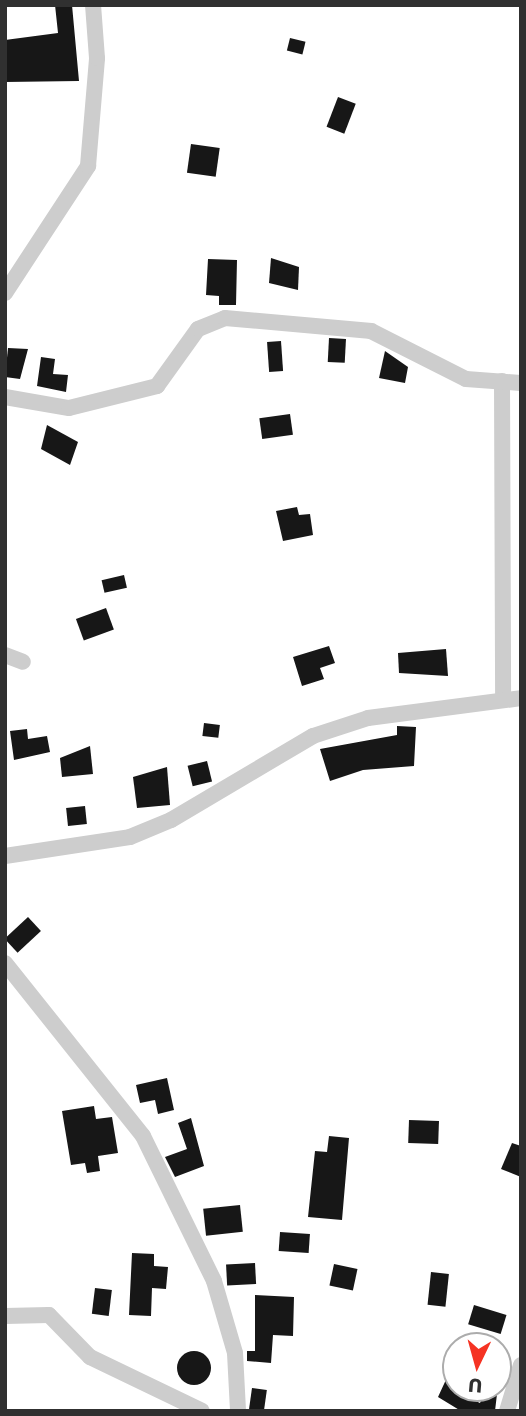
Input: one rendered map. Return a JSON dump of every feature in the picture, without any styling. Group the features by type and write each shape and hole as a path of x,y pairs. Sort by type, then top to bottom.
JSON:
{"street":[{"path":"5,293 88,166 97,58 93,5"},
{"path":"5,397 69,408 157,386 198,329 225,318 371,331 399,340 459,376 521,383"},
{"path":"502,381 503,700"},
{"path":"5,655 23,662"},
{"path":"5,856 130,837 170,820 313,736 368,718 521,698"},
{"path":"5,963 143,1136 214,1280 235,1353 238,1411"},
{"path":"5,1316 49,1315 83,1353 202,1411"},
{"path":"507,1411 521,1365"}],"building":[{"path":"55,5 72,5 79,81 5,82 5,40 58,33"},
{"path":"290,38 306,42 302,54 287,51"},
{"path":"338,97 356,104 344,134 327,127"},
{"path":"191,144 220,148 216,177 187,173"},
{"path":"271,258 299,267 298,290 269,283"},
{"path":"208,259 237,260 236,305 219,305 219,296 206,295"},
{"path":"329,338 346,339 345,363 328,362"},
{"path":"281,341 283,371 269,372 267,342"},
{"path":"8,348 28,349 20,379 5,377"},
{"path":"385,351 408,367 405,383 379,378"},
{"path":"41,357 55,359 53,374 68,375 66,392 37,386"},
{"path":"290,414 293,435 262,439 259,418"},
{"path":"47,425 78,442 70,465 41,449"},
{"path":"297,507 299,515 310,514 313,535 283,541 276,511"},
{"path":"124,575 127,588 105,593 102,580"},
{"path":"106,608 114,630 84,641 76,619"},
{"path":"329,646 335,663 320,668 324,679 302,686 293,657"},
{"path":"446,649 448,676 399,673 398,653"},
{"path":"204,723 220,725 218,738 202,736"},
{"path":"397,726 416,727 414,766 363,770 330,781 320,749 397,735"},
{"path":"27,729 28,739 47,736 50,752 14,760 10,731"},
{"path":"90,746 93,774 62,777 60,758"},
{"path":"207,761 212,781 193,786 188,766"},
{"path":"167,767 170,805 137,808 133,777"},
{"path":"85,806 87,824 68,826 66,808"},
{"path":"28,917 41,931 18,953 5,938"},
{"path":"167,1078 174,1110 158,1114 155,1100 140,1103 136,1085"},
{"path":"94,1106 96,1119 112,1117 118,1153 98,1156 100,1171 87,1173 85,1163 71,1165 62,1111"},
{"path":"191,1118 204,1166 175,1177 165,1157 187,1149 178,1123"},
{"path":"409,1120 439,1121 438,1144 408,1143"},
{"path":"329,1136 349,1138 342,1220 308,1217 315,1151 327,1152"},
{"path":"512,1143 521,1146 521,1177 501,1169"},
{"path":"240,1205 243,1232 206,1236 203,1209"},
{"path":"280,1232 310,1234 309,1253 279,1251"},
{"path":"132,1253 154,1254 154,1266 168,1267 166,1289 152,1288 151,1316 129,1315"},
{"path":"255,1263 256,1284 227,1285 226,1265"},
{"path":"334,1264 357,1269 353,1291 329,1286"},
{"path":"431,1272 449,1274 445,1307 428,1305"},
{"path":"95,1288 112,1290 109,1316 92,1314"},
{"path":"255,1295 294,1297 293,1336 273,1335 271,1363 247,1361 247,1351 255,1351"},
{"path":"474,1305 507,1315 501,1332 468,1324"},
{"path":"194,1351 206,1356 211,1368 206,1380 194,1385 182,1380 177,1368 182,1356"},
{"path":"252,1388 267,1390 264,1411 249,1411"},
{"path":"446,1402 496,1402 495,1411 461,1411"}]}
